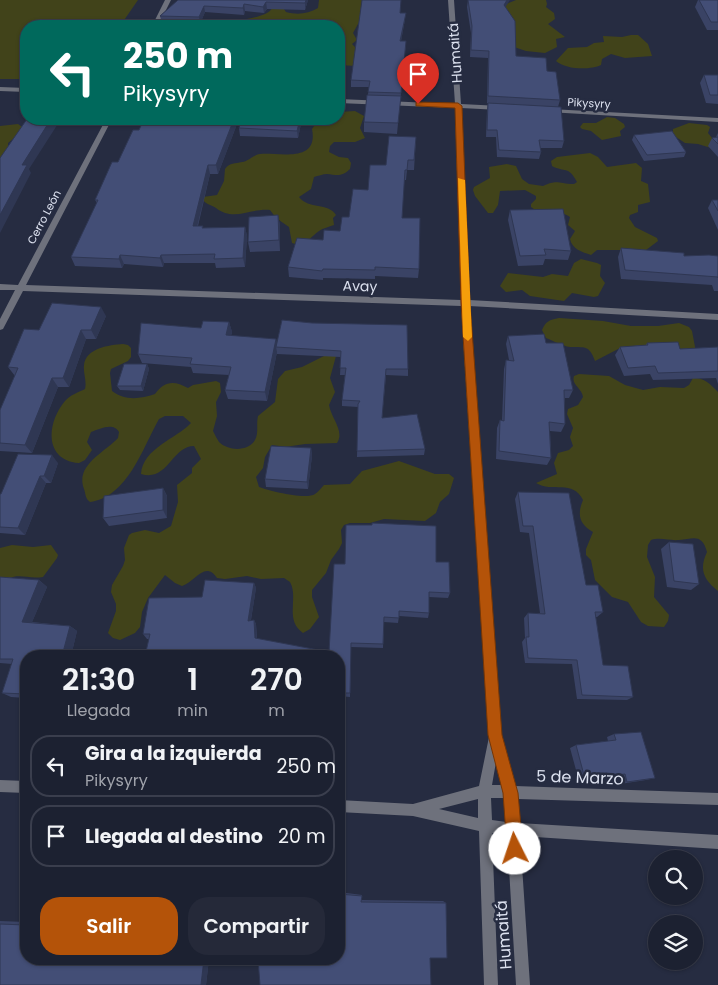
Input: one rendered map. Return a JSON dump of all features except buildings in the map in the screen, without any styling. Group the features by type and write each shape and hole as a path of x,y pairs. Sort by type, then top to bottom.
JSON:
{"street":[{"path":"158,20 168,0"},
{"name":"Humaitá","path":"451,0 458,106 465,303 495,735 511,793 523,985"},
{"path":"0,89 20,90"},
{"path":"345,101 508,108"},
{"name":"Pikysyry","path":"538,110 718,120"},
{"name":"Cerro León","path":"0,327 106,125"},
{"name":"Avay","path":"0,287 465,303 718,317"},
{"name":"Humaitá","path":"491,985 484,791 495,735"},
{"path":"0,786 20,788"},
{"name":"5 de Marzo","path":"413,810 484,791 718,799"},
{"name":"5 de Marzo","path":"345,806 413,810 485,826 514,830 718,842"}],"green space":[{"path":"0,0 138,0 124,20 20,20 20,79 0,79"},
{"path":"319,0 381,0 358,24 353,33 357,40 352,44 361,53 356,66 345,65 345,20 241,20 263,15 272,8 284,9 286,12 298,14 318,8"},
{"path":"516,0 546,0 546,7 554,13 555,19 548,24 565,37 556,39 557,47 545,53 526,51 505,44 503,8 506,4"},
{"path":"638,35 648,44 652,56 625,58 611,54 602,59 601,65 585,68 572,68 556,61 568,48 587,47 594,43 604,42 603,36 622,37"},
{"path":"355,111 364,116 360,128 365,138 355,142 334,142 330,146 329,152 339,157 348,158 351,163 350,169 342,174 325,174 314,177 311,189 299,197 303,201 333,211 336,215 333,218 334,225 321,230 304,243 297,244 292,243 289,227 276,218 270,210 229,214 203,200 203,197 217,195 224,181 225,169 229,165 260,154 295,154 303,152 309,147 312,140 312,129 315,125 345,125 345,112"},
{"path":"607,117 615,118 624,124 625,127 620,131 621,136 602,140 591,131 580,127 583,123 596,123"},
{"path":"689,123 710,127 708,133 712,138 711,148 685,143 673,135 673,129"},
{"path":"18,124 25,129 8,143 0,169 0,126"},
{"path":"590,153 598,157 607,167 636,163 642,168 641,181 648,184 650,202 638,205 638,212 630,215 629,218 635,227 657,238 658,241 646,250 597,250 591,255 584,253 578,250 571,242 570,239 575,231 568,225 570,217 561,213 541,212 531,207 536,196 525,190 500,191 498,205 493,213 488,213 475,196 474,187 490,178 489,167 507,164 516,166 522,179 529,184 543,186 555,182 574,184 577,182 569,171 552,166 551,161 557,157"},
{"path":"581,259 601,265 600,276 605,283 598,296 572,293 564,301 530,296 522,290 506,292 500,286 508,273 543,277 552,274 568,276 574,263"},
{"path":"559,318 603,321 631,326 658,326 679,323 689,327 692,331 696,352 622,347 595,361 591,352 586,348 561,345 546,338 542,330 546,323"},
{"path":"123,344 131,348 131,357 128,361 111,369 112,391 127,398 138,398 155,394 162,386 170,383 188,388 193,385 216,381 220,383 221,392 216,402 217,416 213,431 219,442 223,445 238,449 248,447 255,440 258,416 275,402 278,379 285,371 302,367 326,355 336,356 330,378 335,392 329,405 339,429 337,443 285,447 272,445 265,457 263,468 256,477 259,487 288,494 310,496 324,485 350,484 362,471 399,461 435,474 449,474 454,478 449,494 440,502 436,513 425,521 384,519 370,523 350,523 344,525 341,530 342,543 331,560 326,573 312,590 312,597 319,617 310,629 303,633 294,622 292,588 290,582 284,578 261,579 247,576 225,579 217,578 208,571 182,586 165,575 148,598 142,612 140,627 135,633 120,640 113,638 108,633 116,611 116,604 111,592 112,585 123,566 125,560 124,548 129,535 145,530 159,533 171,526 178,502 177,485 192,473 192,468 201,459 194,446 180,452 158,473 150,475 141,474 143,465 148,457 191,423 183,416 165,416 159,419 133,469 115,491 103,498 90,502 87,499 82,481 87,466 118,438 119,432 110,427 91,432 87,442 92,450 85,460 79,463 67,460 59,455 54,448 52,429 59,410 65,401 72,395 85,389 84,365 89,355 99,348"},
{"path":"579,374 609,376 625,385 643,390 660,387 684,388 689,385 693,378 697,378 707,382 718,392 718,591 709,582 704,573 703,564 707,552 700,540 693,538 651,540 648,545 647,557 655,577 654,597 669,615 664,627 648,626 641,622 628,602 612,597 595,580 591,560 586,555 586,549 593,532 585,526 580,518 583,500 579,494 568,488 542,486 536,483 557,474 554,463 558,453 569,450 573,446 570,437 573,428 567,414 568,409 578,405 583,397 573,379 574,376"},
{"path":"12,545 33,547 51,545 58,555 43,577 14,577 4,583 0,590 0,548"}],"slow traffic":[{"path":"461,180 468,337"}],"route":[{"path":"418,104 458,106 465,303 495,735 511,793 515,849"}]}
